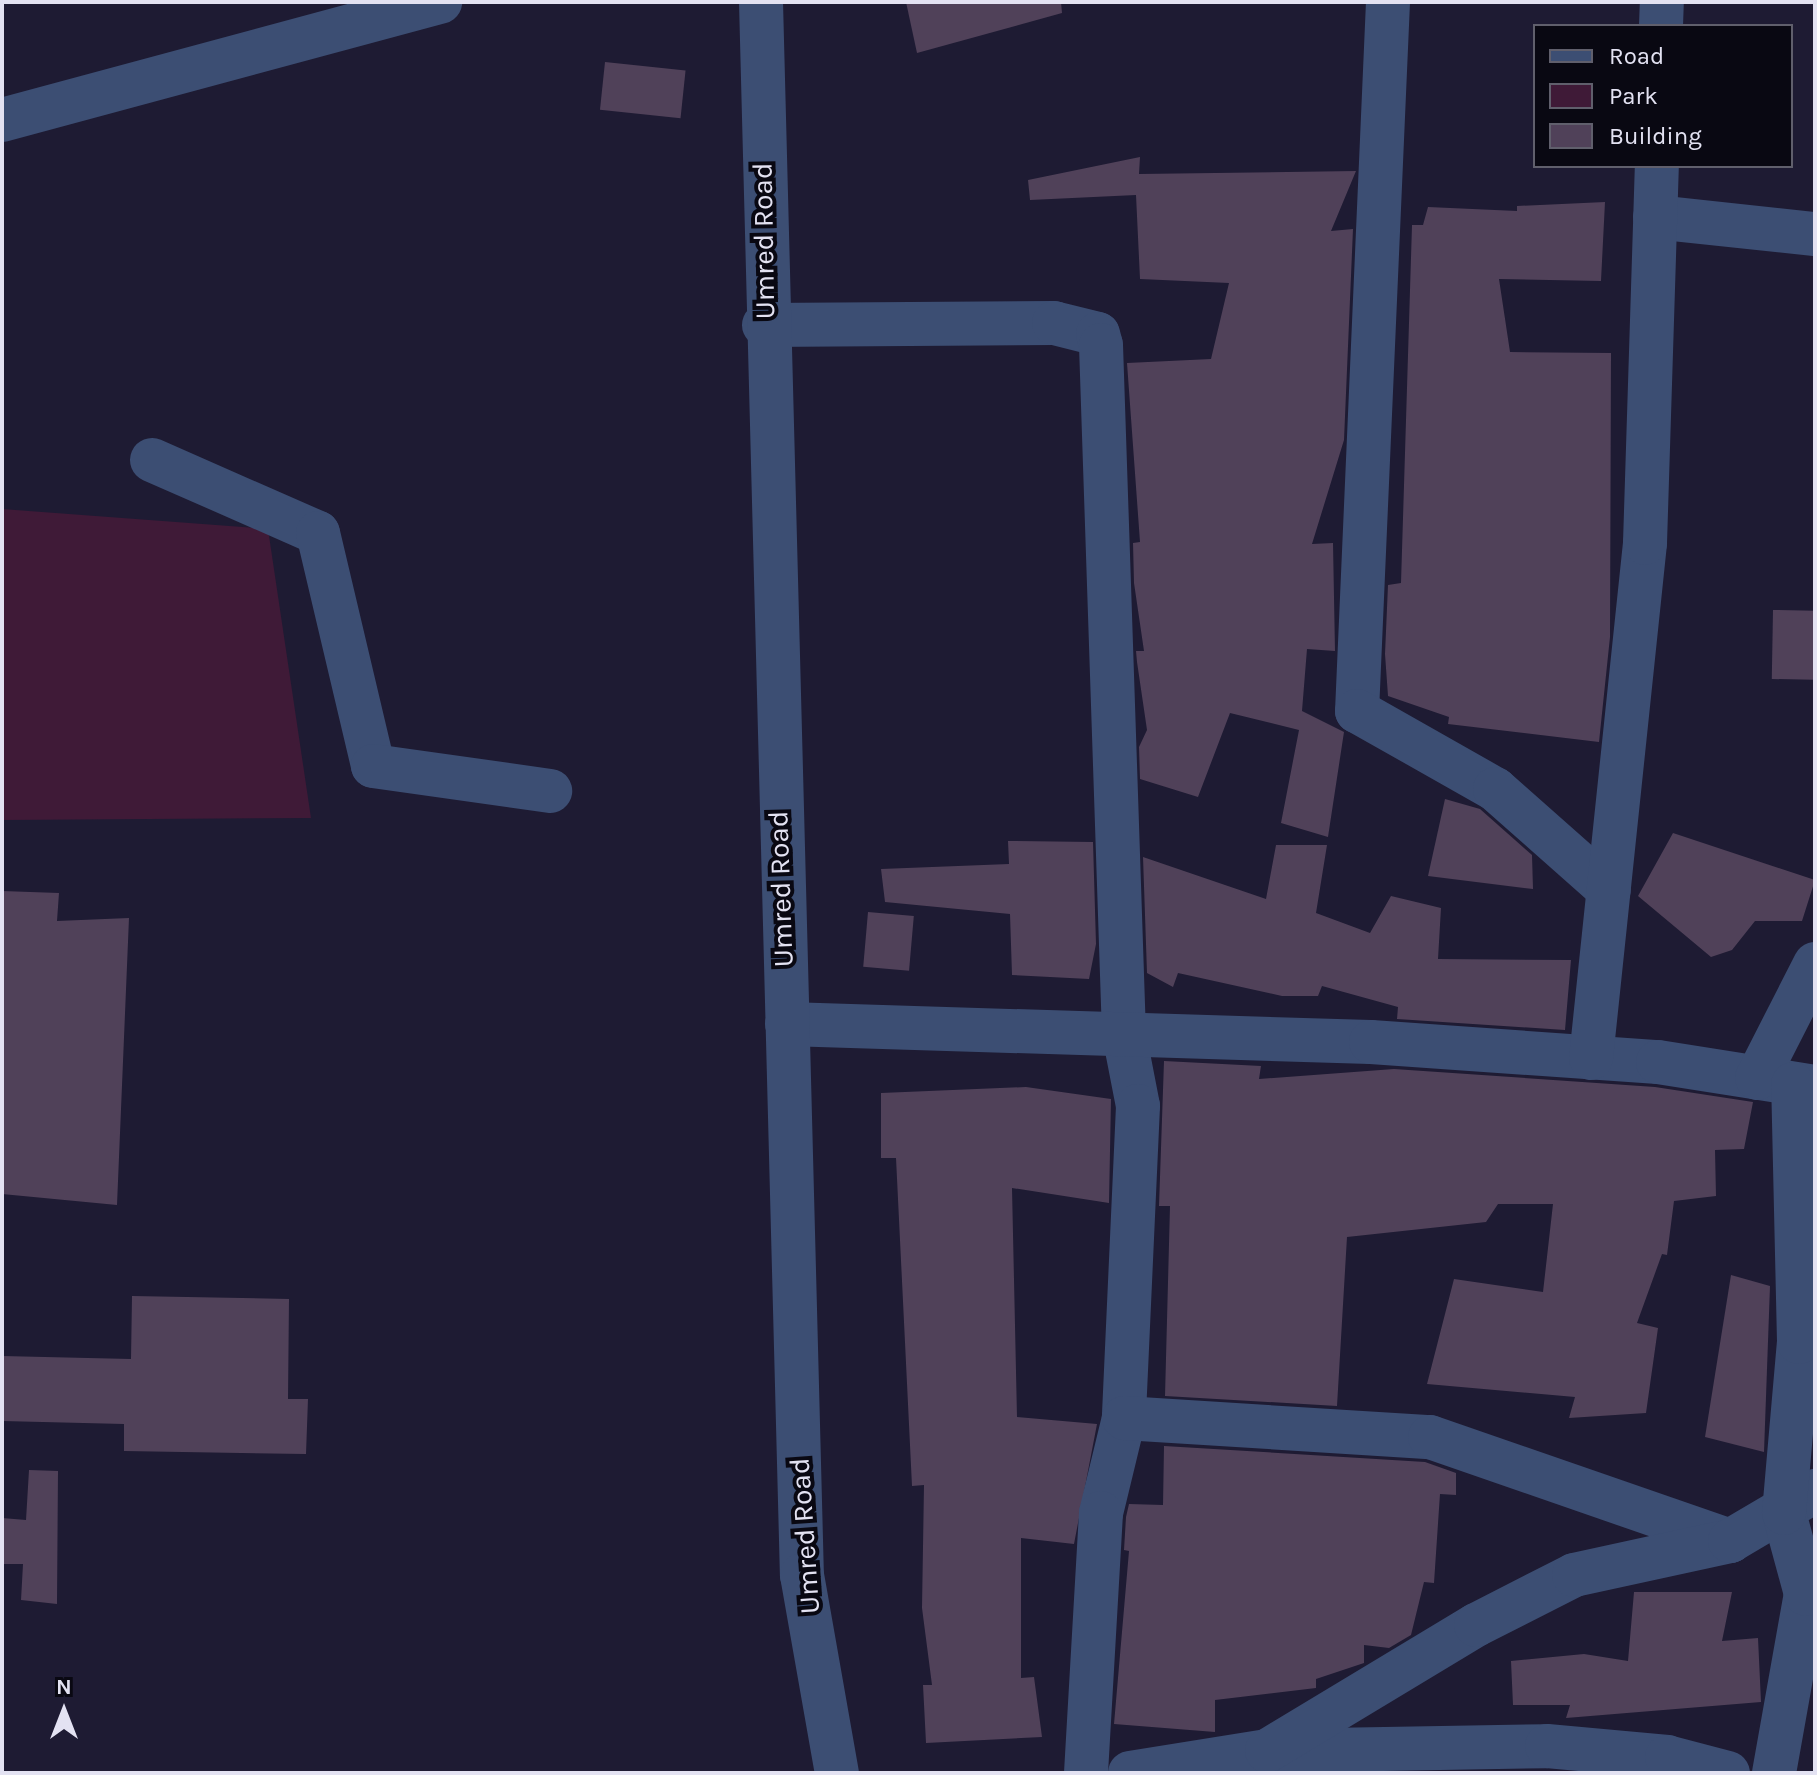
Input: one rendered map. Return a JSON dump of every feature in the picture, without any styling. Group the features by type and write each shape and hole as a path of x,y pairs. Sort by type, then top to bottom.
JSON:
{"street":[{"path":"2,120 440,2"},
{"name":"Umred Road","path":"761,2 764,325 802,1575 839,1773"},
{"path":"1388,2 1357,711 1495,789 1609,890"},
{"path":"1661,24 1662,2"},
{"path":"1591,1058 1645,543 1657,168"},
{"path":"1655,217 1815,234"},
{"path":"764,325 1054,323 1098,334 1109,444 1124,1034 1138,1106 1124,1418 1101,1513 1086,1773"},
{"path":"152,460 318,533 373,766 550,791"},
{"path":"1774,1773 1806,1594 1800,1502 1799,1342 1788,1083 1815,964"},
{"path":"787,1024 1124,1034 1591,1058 1788,1083"},
{"path":"1124,1418 1430,1437 1730,1541"},
{"path":"1267,1751 1476,1625 1574,1575 1730,1541 1800,1502"},
{"path":"1130,1773 1267,1751 1547,1746 1667,1757 1728,1773"}],"green space":[{"path":"2,509 268,529 311,818 2,820"}],"building":[{"path":"906,2 1061,2 1062,13 917,53"},
{"path":"605,62 686,70 681,118 600,110"},
{"path":"1140,157 1139,174 1356,171 1331,231 1353,229 1344,440 1312,544 1333,543 1335,651 1307,649 1302,711 1344,732 1328,837 1281,823 1299,730 1230,713 1198,797 1140,779 1139,747 1147,730 1136,651 1144,651 1134,583 1133,543 1140,542 1127,363 1211,359 1229,283 1140,279 1136,195 1030,200 1028,180"},
{"path":"1605,202 1601,281 1499,279 1510,352 1611,353 1610,637 1599,742 1448,724 1449,717 1388,696 1385,654 1388,585 1401,583 1412,225 1423,225 1428,207 1517,211 1517,206"},
{"path":"1773,610 1815,611 1814,680 1772,679"},
{"path":"1445,799 1480,809 1532,855 1533,889 1428,876"},
{"path":"1673,833 1815,880 1802,921 1755,921 1732,950 1711,957 1638,896"},
{"path":"1008,841 1093,842 1096,944 1089,979 1012,975 1010,914 885,902 881,869 1009,864"},
{"path":"1276,845 1327,845 1316,913 1370,933 1391,896 1441,908 1438,959 1571,960 1565,1030 1397,1019 1398,1007 1322,986 1318,996 1282,996 1178,973 1173,987 1147,973 1143,857 1266,899"},
{"path":"2,891 59,893 57,921 129,918 117,1205 2,1194"},
{"path":"868,912 914,916 909,971 863,967"},
{"path":"1164,1061 1261,1066 1259,1079 1394,1069 1655,1087 1753,1102 1744,1149 1715,1150 1716,1196 1674,1201 1667,1255 1662,1254 1637,1323 1658,1328 1646,1413 1569,1418 1575,1397 1427,1384 1454,1279 1543,1292 1553,1204 1498,1204 1486,1222 1347,1237 1337,1406 1165,1396 1170,1206 1159,1206"},
{"path":"1026,1087 1111,1099 1109,1203 1012,1188 1017,1417 1097,1424 1074,1544 1021,1538 1021,1678 1034,1677 1042,1737 926,1743 923,1685 932,1685 922,1608 924,1485 912,1486 896,1158 881,1158 881,1093"},
{"path":"1731,1275 1770,1286 1764,1452 1705,1437"},
{"path":"132,1296 289,1299 288,1399 308,1399 306,1454 124,1451 124,1424 2,1421 2,1356 131,1359"},
{"path":"1164,1446 1425,1462 1456,1473 1456,1495 1440,1494 1434,1583 1424,1582 1411,1635 1389,1648 1364,1645 1364,1663 1316,1679 1316,1688 1215,1700 1215,1732 1114,1724 1129,1551 1124,1550 1126,1517 1129,1504 1163,1505"},
{"path":"29,1470 58,1471 57,1604 21,1600 23,1564 2,1564 2,1518 26,1520"},
{"path":"1634,1592 1732,1592 1722,1641 1758,1638 1761,1702 1566,1718 1570,1705 1513,1705 1511,1661 1584,1654 1628,1661"}]}
